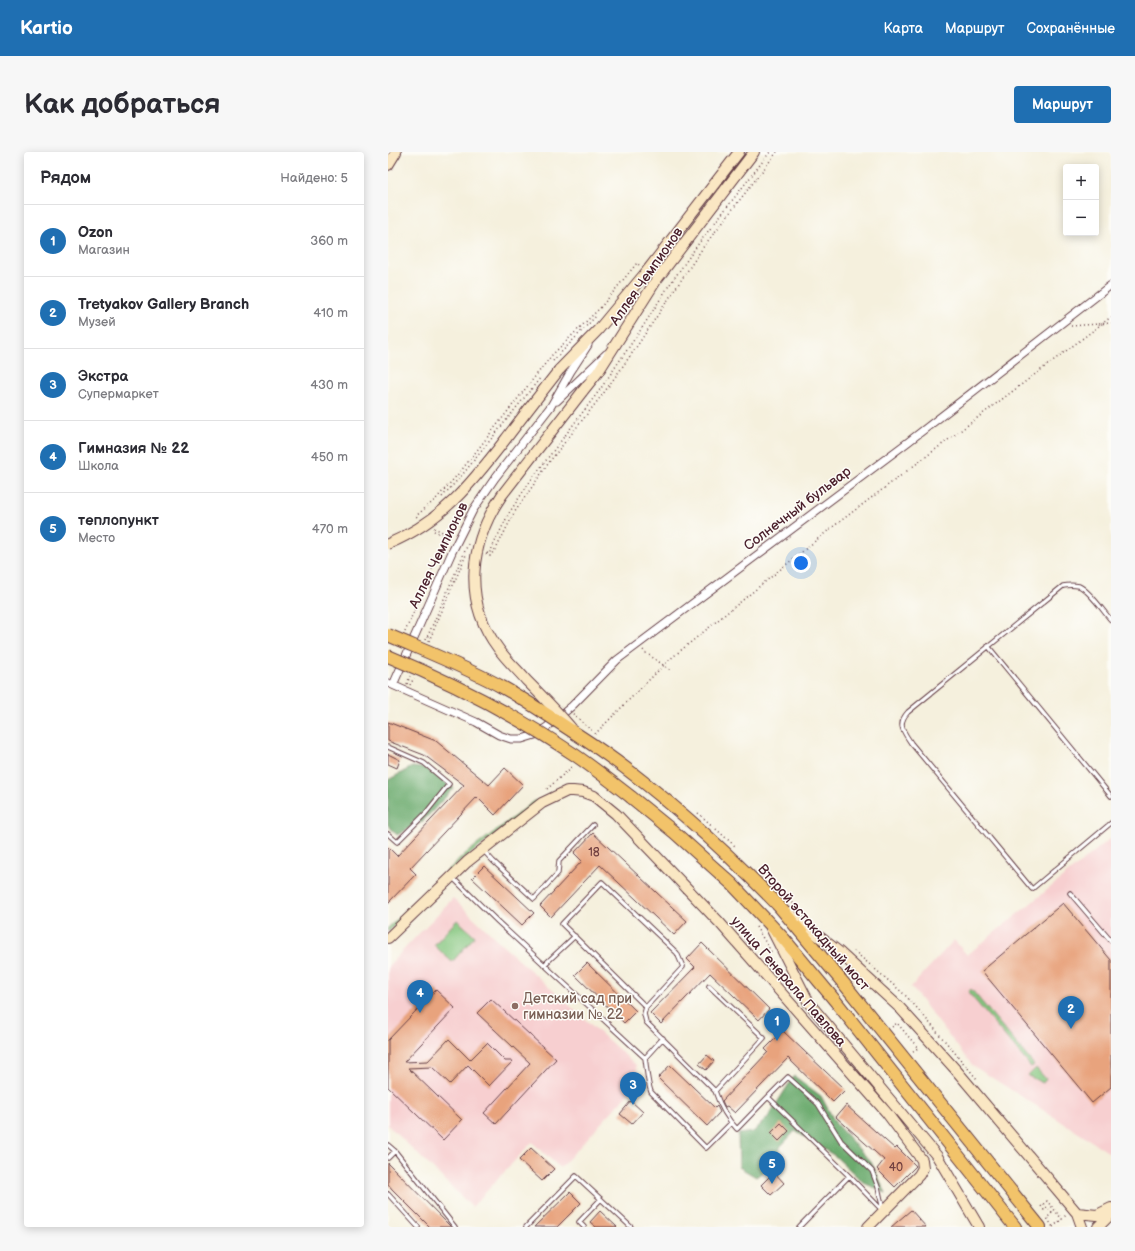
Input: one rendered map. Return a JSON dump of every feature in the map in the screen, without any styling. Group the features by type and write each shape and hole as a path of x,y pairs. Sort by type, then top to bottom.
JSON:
{"main road":[{"path":"388,165 396,152"},
{"name":"Аллея Чемпионов","path":"598,330 672,240 739,152"},
{"name":"Аллея Чемпионов","path":"615,345 657,279 754,152"},
{"path":"388,544 408,535 427,523 445,510 462,493 478,476 555,367 598,330"},
{"path":"578,735 504,656 492,640 479,609 476,592 476,557 480,538 491,512 502,495 598,372 615,345"},
{"name":"Второй эстакадный мост","path":"388,635 464,667 541,710 632,773 684,815 731,858 778,905 845,984 1040,1227"},
{"path":"388,656 480,699 576,756 674,832 732,884 800,958 1015,1227"},
{"name":"улица Генерала Павлова","path":"483,849 542,803 567,791 573,790 594,796 616,814 718,922 886,1112 922,1160 923,1168 919,1175 868,1227"},
{"path":"388,938 483,849"},
{"path":"778,905 820,936 885,993 924,1034 1075,1211 1082,1227"},
{"path":"767,921 809,1003 938,1156 978,1227"},
{"path":"1075,1211 1097,1215 1111,1208"},
{"path":"1098,1227 1111,1214"}],"street":[{"name":"Солнечный бульвар","path":"391,684 476,722 499,734 511,738 522,739 536,735 572,706 618,660 638,644 902,447 1111,286"},
{"name":"Аллея Чемпионов","path":"391,684 473,510 495,478 551,406 571,371 598,330"},
{"name":"Аллея Чемпионов","path":"551,406 615,345"}],"lane":[{"path":"1111,620 1088,592 1081,587 1074,585 1063,586 903,717 901,723 904,733 911,743 1032,889 1111,823"},
{"path":"988,646 1111,796"},
{"path":"388,748 424,763 449,784 425,814 398,842 388,834"},
{"path":"483,849 493,861 534,899 558,873 559,861 593,825"},
{"path":"452,877 544,965 645,1058 648,1072 648,1084 651,1092 706,1148 732,1123"},
{"path":"646,1007 562,924 602,882 677,954 683,967 646,1007 644,1014 646,1022 716,1092 719,1102 737,1129 788,1077 818,1104 841,1141 872,1171 884,1211"},
{"path":"1070,893 1111,941"},
{"path":"544,965 574,936"},
{"path":"709,986 764,1038 716,1092"},
{"path":"645,1058 663,1038"},
{"path":"768,1097 884,1211"},
{"path":"388,1145 395,1151 455,1227"},
{"path":"388,1158 395,1151"},
{"path":"526,1227 576,1176 631,1227"},
{"path":"799,1227 849,1176"},
{"path":"388,1194 418,1227"},
{"path":"584,1227 579,1222 601,1199"}],"path":[{"path":"668,287 699,243 770,152"},
{"path":"483,553 490,556 497,547 514,514 550,461 603,394 704,246 777,152"},
{"path":"555,367 605,307"},
{"path":"592,737 664,665 830,529 1111,317"},
{"path":"1055,328 1111,323"},
{"path":"463,474 541,376"},
{"path":"425,642 468,544"},
{"path":"429,642 470,547"},
{"path":"638,644 646,654 664,665 672,672"},
{"path":"407,684 413,670"},
{"path":"410,685 414,678"},
{"path":"570,711 581,721"},
{"path":"547,790 575,764"},
{"path":"890,1027 897,1023 918,1048 913,1051"},
{"path":"1062,1219 1047,1201 1041,1206 1044,1210 1047,1207 1052,1213 1046,1218 1053,1227 1075,1211"}],"shaded area":[{"path":"1111,838 1111,1154 972,1065 911,987 954,940 967,955"},
{"path":"453,898 510,952 636,1065 638,1083 560,1168 532,1142 472,1207 388,1125 388,966"}],"green space":[{"path":"412,767 425,768 454,788 423,821 397,835 388,825 388,780"},
{"path":"536,800 538,802 461,861 388,932 388,928 464,855"},
{"path":"457,920 475,936 452,962 434,945"},
{"path":"971,989 1034,1065 1031,1067 968,992"},
{"path":"1036,1068 1046,1079 1043,1083 1028,1076"},
{"path":"794,1076 821,1096 836,1124 871,1162 886,1193 864,1183 835,1156 795,1131 780,1147 779,1160 756,1177 739,1167 738,1134 753,1132 768,1117"}],"building":[{"path":"388,722 436,741 489,785 505,768 523,785 495,815 477,797 410,868 416,874 388,903 388,847 397,856 464,785 424,755 388,741"},
{"path":"388,754 400,760 397,768 388,764"},
{"path":"593,833 687,921 674,935 600,865 551,917 540,906 582,861 574,853"},
{"path":"484,866 534,913 522,925 472,878"},
{"path":"1063,903 1111,960 1111,1087 1092,1103 982,971"},
{"path":"702,943 769,1009 759,1020 710,973 661,1024 650,1013 695,967 687,959"},
{"path":"587,963 636,1011 624,1023 575,975"},
{"path":"436,990 455,1008 404,1062 428,1061 449,1039 470,1060 487,1043 505,1061 513,1061 489,1086 468,1065 450,1084 432,1067 408,1068 462,1120 443,1140 388,1087 388,1040"},
{"path":"491,999 556,1059 496,1124 484,1113 530,1063 477,1013"},
{"path":"783,1031 845,1090 833,1102 788,1058 735,1113 727,1106 725,1107 722,1101 768,1052 765,1049"},
{"path":"707,1055 714,1061 706,1070 699,1064"},
{"path":"670,1065 715,1108 717,1106 720,1112 707,1126 658,1078"},
{"path":"631,1101 643,1112 632,1124 620,1114"},
{"path":"846,1105 895,1149 897,1147 916,1166 895,1187 877,1169 884,1160 836,1117"},
{"path":"781,1123 789,1131 779,1141 771,1133"},
{"path":"531,1148 554,1169 542,1181 519,1160"},
{"path":"388,1163 451,1227 430,1227 392,1189 388,1184"},
{"path":"774,1172 784,1183 771,1195 761,1185"},
{"path":"570,1192 581,1203 557,1227 534,1227"},
{"path":"911,1210 926,1227 891,1227"},
{"path":"600,1211 617,1227 596,1227 590,1222"}],"place":[{"name":"Детский сад при гимназии № 22","path":"515,1006"},
{"name":"Гимназия № 22","path":"420,1013"},
{"name":"Tretyakov Gallery Branch","path":"1071,1029"},
{"name":"Ozon","path":"777,1041"},
{"name":"Экстра","path":"633,1105"},
{"name":"теплопункт","path":"772,1184"}]}
